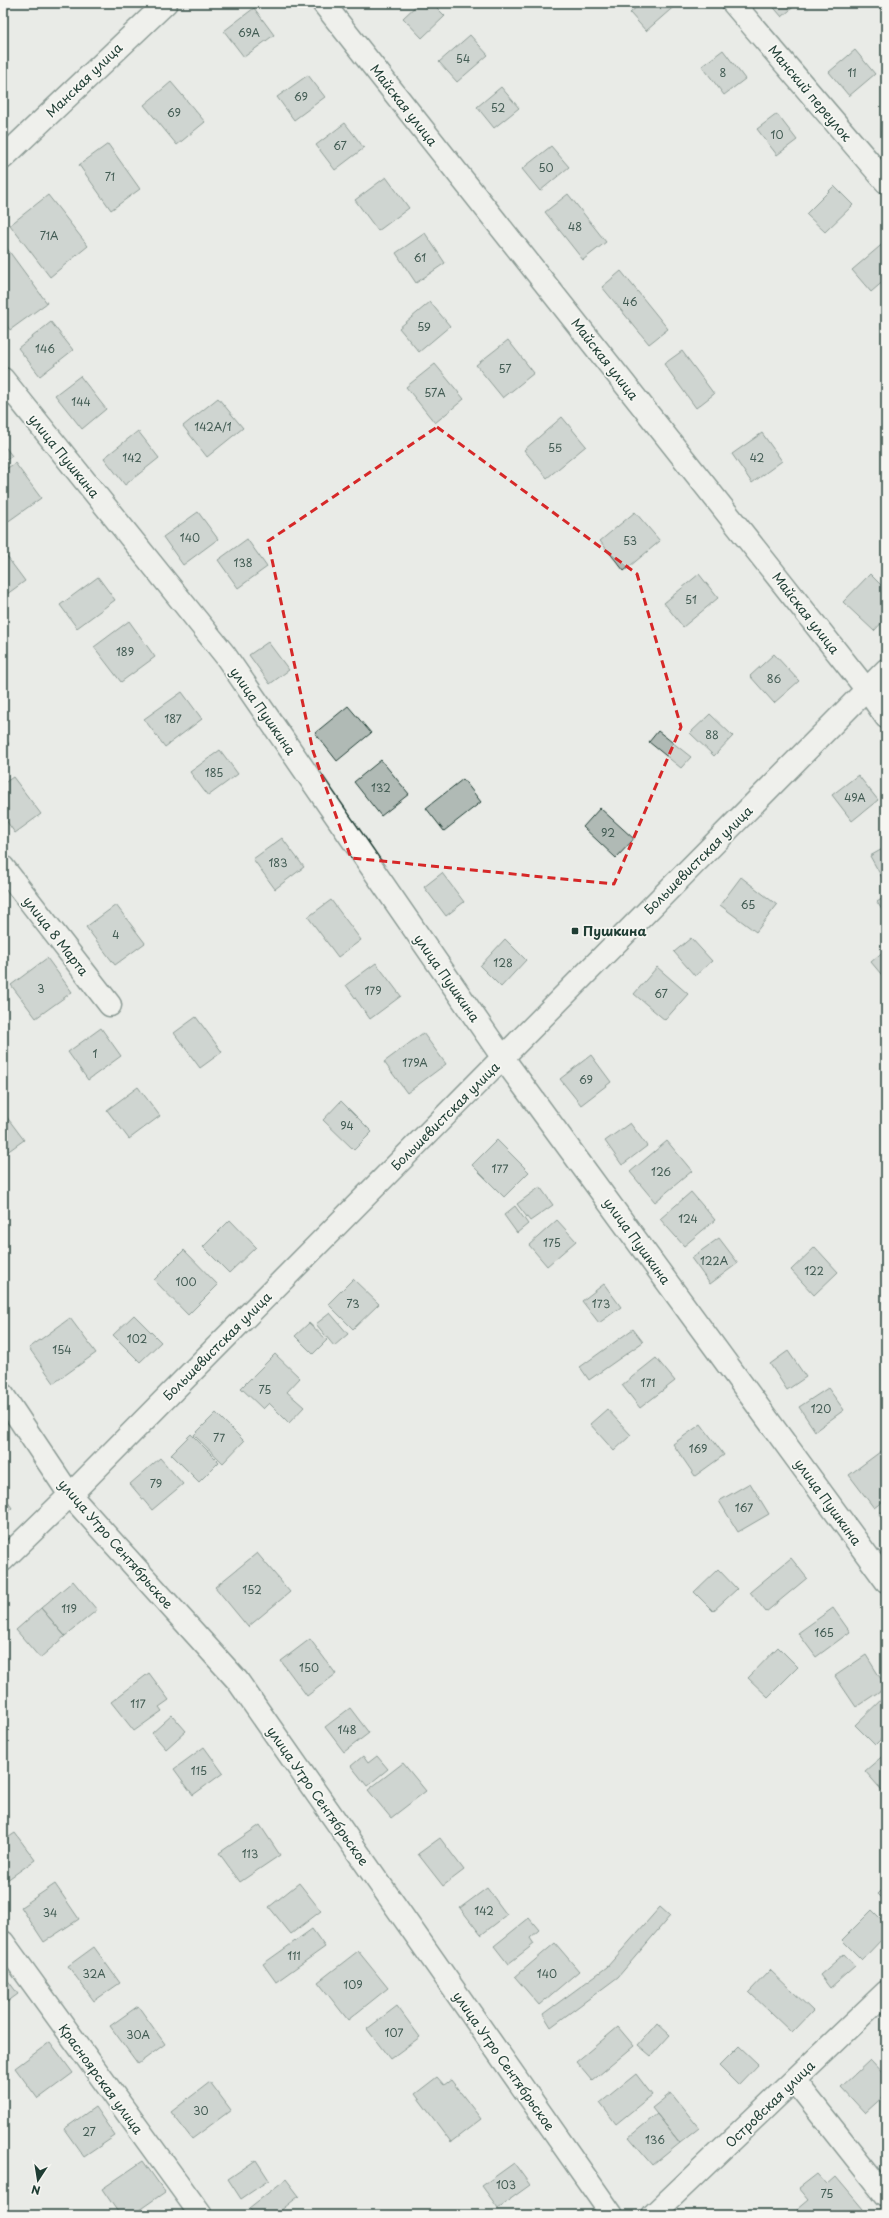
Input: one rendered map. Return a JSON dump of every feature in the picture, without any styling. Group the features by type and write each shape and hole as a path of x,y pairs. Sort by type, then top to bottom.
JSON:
{"street":[{"name":"Манская улица","path":"3,158 166,3"},
{"name":"Майская улица","path":"323,3 867,690 886,716"},
{"name":"Манский переулок","path":"733,3 886,182"},
{"name":"улица Пушкина","path":"3,380 225,655 503,1058 886,1580"},
{"name":"Большевистская улица","path":"3,1560 70,1495 886,670"},
{"name":"улица 8 Марта","path":"3,867 110,1005"},
{"name":"улица Утро Сентябрьское","path":"3,1394 70,1495 237,1680 612,2215"},
{"name":"Красноярская улица","path":"3,1942 201,2215"},
{"name":"Островская улица","path":"653,2215 795,2081 886,1992"},
{"path":"795,2081 886,2196"}],"highlighted area":[{"path":"437,427 637,574 681,727 614,884 351,858 313,751 268,541"}],"building":[{"path":"419,3 432,3 445,16 422,38 403,18"},
{"path":"641,3 678,3 646,31 630,13"},
{"path":"770,3 798,3 782,17"},
{"path":"254,8 274,35 244,57 224,31"},
{"path":"470,35 488,55 457,82 439,62"},
{"path":"723,50 745,79 724,95 702,66"},
{"path":"855,50 875,74 849,96 829,72"},
{"path":"308,75 325,97 294,120 277,97"},
{"path":"171,82 205,122 177,145 144,105"},
{"path":"501,87 519,108 494,128 477,107"},
{"path":"777,114 797,140 777,155 757,129"},
{"path":"345,123 364,148 335,170 316,145"},
{"path":"108,144 140,189 111,210 79,165"},
{"path":"551,146 569,167 540,191 522,169"},
{"path":"386,177 409,208 378,231 355,200"},
{"path":"834,186 853,205 825,232 806,214"},
{"path":"568,194 606,242 583,260 545,212"},
{"path":"48,195 88,246 50,277 10,225"},
{"path":"425,233 445,263 416,283 396,253"},
{"path":"886,241 886,279 871,292 852,270"},
{"path":"3,243 47,303 10,330 3,320"},
{"path":"621,271 668,329 649,344 602,287"},
{"path":"430,302 450,326 419,352 399,328"},
{"path":"51,322 73,350 40,376 18,348"},
{"path":"508,340 534,373 503,398 476,365"},
{"path":"682,351 714,394 696,408 664,364"},
{"path":"435,364 464,399 435,423 406,387"},
{"path":"80,376 106,409 82,429 55,395"},
{"path":"218,398 243,428 207,457 183,426"},
{"path":"562,417 586,446 547,478 524,450"},
{"path":"138,431 159,458 125,485 104,458"},
{"path":"762,433 782,461 752,483 732,454"},
{"path":"3,444 12,456 3,462"},
{"path":"15,463 41,498 3,525 3,471"},
{"path":"198,512 218,539 183,565 163,537"},
{"path":"635,512 660,541 624,571 600,541"},
{"path":"247,539 267,567 238,588 218,560"},
{"path":"5,554 25,581 3,597 3,555"},
{"path":"699,574 718,598 683,627 664,603"},
{"path":"870,574 886,590 886,618 874,631 843,602"},
{"path":"98,577 115,600 77,628 60,605"},
{"path":"129,621 155,657 121,682 94,647"},
{"path":"268,642 289,670 270,684 249,655"},
{"path":"774,654 799,681 774,703 750,676"},
{"path":"182,692 202,719 165,747 144,719"},
{"path":"348,706 371,733 337,761 315,733"},
{"path":"710,714 733,736 714,756 690,733"},
{"path":"658,731 691,757 681,768 649,742"},
{"path":"3,736 9,744 3,748"},
{"path":"220,750 238,774 208,796 190,772"},
{"path":"381,760 409,794 381,816 354,782"},
{"path":"858,775 878,800 852,821 832,795"},
{"path":"13,777 41,814 15,833 3,816 3,784"},
{"path":"463,779 481,802 444,831 426,808"},
{"path":"600,808 634,839 616,858 583,827"},
{"path":"282,838 304,867 275,889 253,859"},
{"path":"886,847 886,883 885,883 870,856"},
{"path":"442,873 464,902 446,916 424,887"},
{"path":"741,877 777,905 756,932 720,905"},
{"path":"886,896 886,916 877,902"},
{"path":"331,900 361,940 338,957 308,917"},
{"path":"116,905 145,943 115,965 86,927"},
{"path":"691,938 712,961 695,976 674,952"},
{"path":"505,939 526,960 501,987 480,966"},
{"path":"886,949 886,980 871,962"},
{"path":"47,958 72,992 36,1018 11,985"},
{"path":"376,963 401,996 370,1019 346,985"},
{"path":"657,967 688,994 665,1020 634,994"},
{"path":"196,1017 222,1052 200,1068 174,1033"},
{"path":"101,1028 121,1056 88,1080 68,1052"},
{"path":"423,1033 446,1064 407,1093 384,1062"},
{"path":"591,1055 611,1082 581,1105 560,1079"},
{"path":"138,1087 160,1116 129,1139 107,1110"},
{"path":"341,1101 372,1132 354,1150 323,1120"},
{"path":"6,1116 24,1140 3,1155 3,1118"},
{"path":"630,1123 647,1146 622,1165 605,1141"},
{"path":"497,1140 529,1172 504,1197 472,1165"},
{"path":"667,1141 692,1171 655,1202 630,1172"},
{"path":"540,1187 553,1205 530,1221 517,1204"},
{"path":"691,1192 715,1220 684,1246 660,1219"},
{"path":"515,1206 528,1224 517,1233 504,1215"},
{"path":"230,1220 256,1247 229,1273 203,1247"},
{"path":"557,1220 576,1241 547,1266 529,1245"},
{"path":"719,1238 738,1263 710,1284 691,1258"},
{"path":"815,1247 838,1272 814,1295 791,1270"},
{"path":"184,1250 218,1285 188,1315 154,1280"},
{"path":"353,1279 379,1304 353,1329 328,1304"},
{"path":"604,1284 621,1307 599,1323 582,1301"},
{"path":"330,1313 348,1334 334,1346 316,1324"},
{"path":"134,1315 161,1342 140,1362 113,1335"},
{"path":"70,1318 96,1353 54,1383 29,1348"},
{"path":"309,1323 327,1340 313,1354 295,1336"},
{"path":"633,1329 643,1342 589,1380 580,1367"},
{"path":"788,1351 806,1377 787,1390 770,1364"},
{"path":"275,1354 300,1378 287,1392 304,1407 289,1423 269,1403 263,1409 241,1388"},
{"path":"656,1358 675,1381 640,1408 622,1385"},
{"path":"828,1388 844,1410 815,1431 799,1407"},
{"path":"607,1409 631,1435 614,1451 590,1424"},
{"path":"216,1413 244,1441 223,1463 194,1435"},
{"path":"701,1424 724,1455 695,1476 673,1444"},
{"path":"191,1434 219,1462 199,1482 171,1454"},
{"path":"884,1449 886,1452 886,1499 874,1508 849,1475"},
{"path":"160,1458 183,1484 152,1510 130,1484"},
{"path":"750,1483 769,1514 738,1532 719,1501"},
{"path":"3,1495 12,1508 3,1515"},
{"path":"886,1509 886,1524 879,1514"},
{"path":"257,1553 290,1592 248,1627 215,1587"},
{"path":"791,1558 807,1578 766,1612 750,1592"},
{"path":"718,1569 737,1589 713,1611 694,1592"},
{"path":"73,1581 97,1610 65,1636 41,1608"},
{"path":"41,1608 65,1636 40,1658 16,1630"},
{"path":"833,1608 850,1632 816,1657 798,1633"},
{"path":"310,1639 336,1674 307,1696 281,1661"},
{"path":"778,1647 798,1667 768,1697 748,1678"},
{"path":"866,1655 886,1687 856,1707 835,1676"},
{"path":"149,1673 169,1700 159,1707 162,1711 134,1731 111,1702"},
{"path":"886,1695 886,1734 875,1745 855,1725"},
{"path":"350,1708 369,1733 344,1752 325,1727"},
{"path":"172,1715 186,1731 166,1749 152,1733"},
{"path":"204,1747 223,1773 193,1795 174,1769"},
{"path":"886,1753 886,1795 865,1771"},
{"path":"363,1756 368,1763 377,1756 388,1769 367,1786 351,1766"},
{"path":"403,1763 426,1791 391,1818 368,1790"},
{"path":"260,1825 280,1855 240,1882 219,1853"},
{"path":"15,1833 35,1860 3,1883 3,1841"},
{"path":"440,1838 464,1870 443,1886 418,1854"},
{"path":"299,1883 321,1911 291,1934 269,1907"},
{"path":"55,1884 79,1919 44,1942 21,1907"},
{"path":"886,1886 886,1902 878,1894"},
{"path":"487,1888 507,1915 481,1935 460,1908"},
{"path":"660,1907 670,1916 618,1977 551,2027 543,2014 607,1967"},
{"path":"872,1910 886,1924 886,1935 862,1960 842,1940"},
{"path":"529,1918 539,1930 530,1938 534,1944 508,1964 494,1946"},
{"path":"312,1929 325,1947 276,1982 263,1964"},
{"path":"555,1943 579,1971 539,2005 515,1977"},
{"path":"94,1947 120,1983 94,2001 68,1966"},
{"path":"358,1951 388,1988 348,2020 318,1982"},
{"path":"844,1954 855,1966 830,1988 820,1975"},
{"path":"770,1970 813,2011 792,2033 749,1992"},
{"path":"3,1974 18,1994 3,2005"},
{"path":"138,2006 165,2044 138,2064 110,2026"},
{"path":"397,2006 420,2037 390,2059 367,2029"},
{"path":"657,2023 670,2035 651,2056 638,2045"},
{"path":"618,2027 634,2046 592,2081 576,2062"},
{"path":"50,2042 73,2073 38,2099 15,2068"},
{"path":"739,2046 758,2064 738,2085 719,2066"},
{"path":"870,2060 886,2077 886,2094 865,2113 841,2087"},
{"path":"636,2074 652,2095 616,2124 600,2103"},
{"path":"437,2077 444,2085 451,2080 481,2119 451,2142 415,2094"},
{"path":"210,2082 231,2110 192,2139 171,2112"},
{"path":"671,2093 699,2128 680,2143 652,2108"},
{"path":"95,2107 115,2136 84,2157 64,2129"},
{"path":"657,2114 680,2143 653,2165 629,2137"},
{"path":"256,2160 269,2180 241,2199 228,2179"},
{"path":"143,2161 165,2192 132,2215 120,2215 102,2189"},
{"path":"514,2163 530,2185 498,2208 482,2186"},
{"path":"817,2174 827,2185 836,2177 863,2209 856,2215 802,2215 797,2210 809,2200 799,2188"},
{"path":"286,2179 299,2196 275,2215 255,2215 249,2208"},
{"path":"305,2211 308,2215 299,2215"}],"place":[{"name":"Пушкина","path":"575,931"}]}
